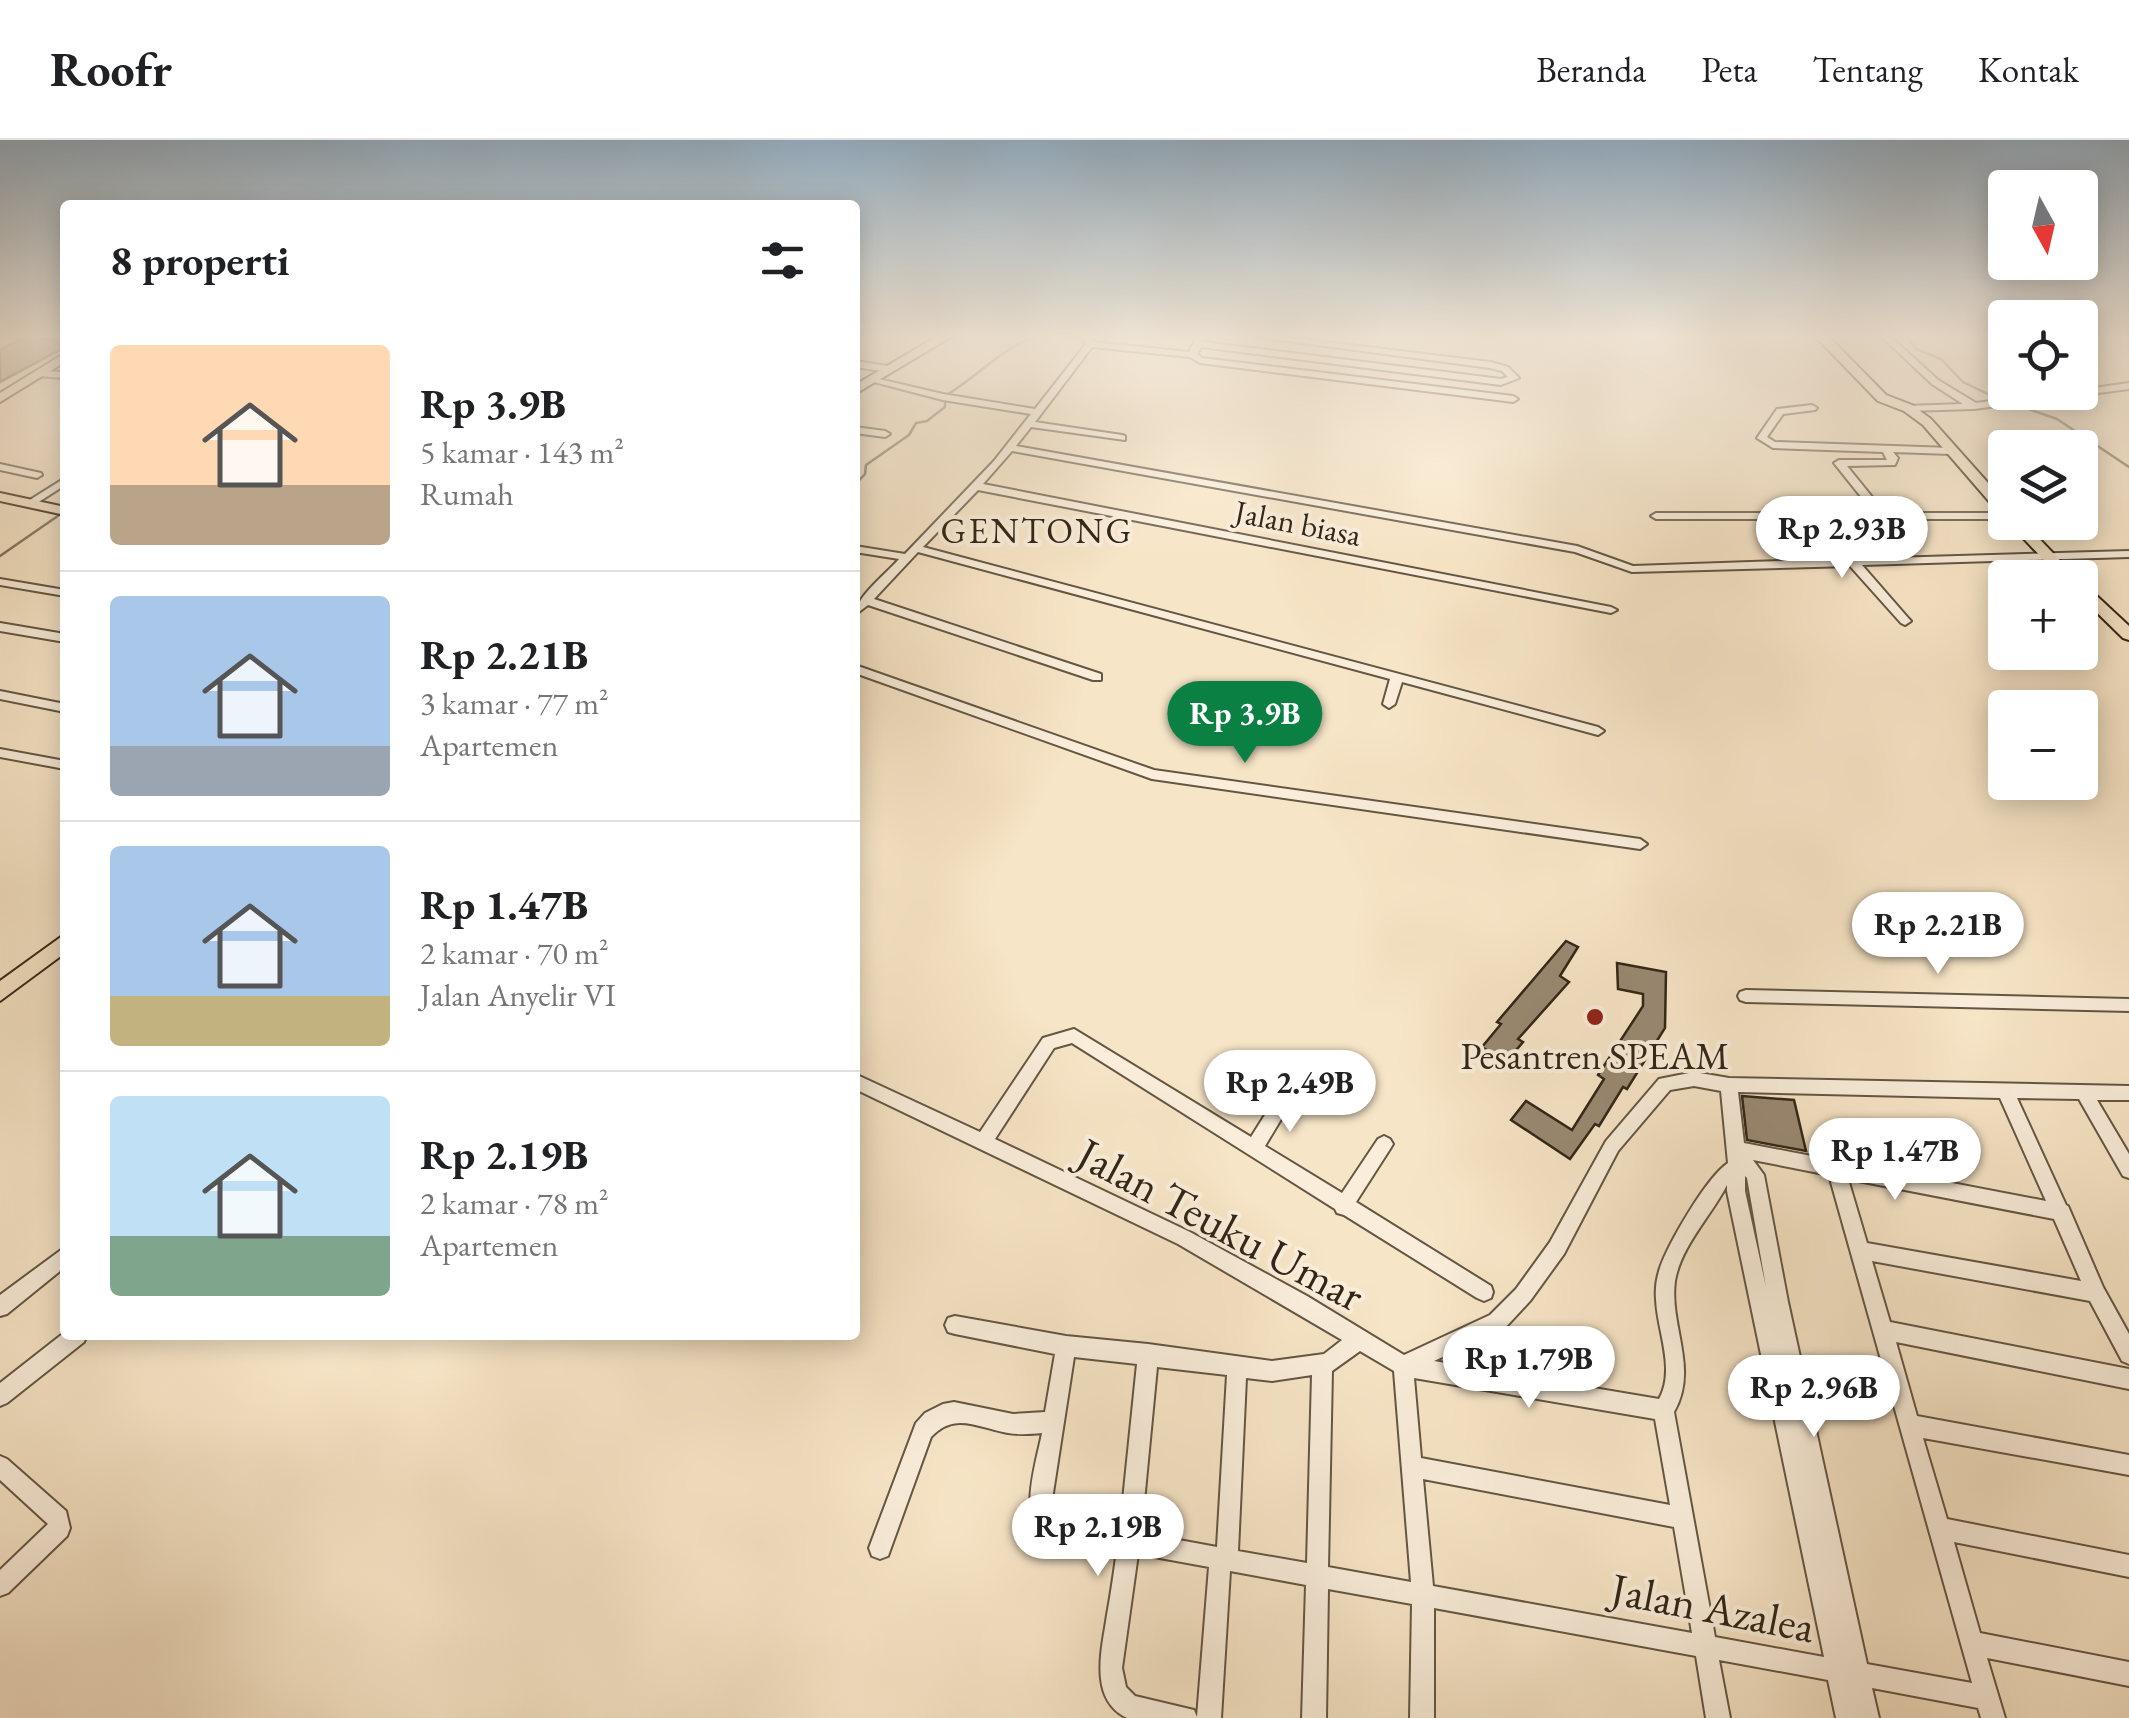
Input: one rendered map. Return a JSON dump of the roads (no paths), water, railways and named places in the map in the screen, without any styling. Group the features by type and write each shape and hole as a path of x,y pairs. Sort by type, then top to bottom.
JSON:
{"main road":[{"path":"1911,411 1933,427 1988,493"},
{"path":"0,497 60,509"},
{"path":"2032,540 2051,560"},
{"path":"2098,605 2129,635"},
{"path":"0,993 60,946"}],"street":[{"path":"860,606 1031,424 1038,412 1029,411"},
{"path":"1780,411 1762,438 1773,444 1951,451"},
{"path":"1031,424 1122,438"},
{"path":"860,431 885,434"},
{"path":"1009,448 1578,549 1632,569 2129,554"},
{"path":"1882,514 1838,463 1891,462 1893,458 1885,448"},
{"path":"0,467 37,475"},
{"path":"30,503 60,484"},
{"name":"Jalan biasa","path":"976,486 1611,610"},
{"path":"1656,516 1988,513"},
{"path":"1810,514 1905,621"},
{"path":"860,549 910,552 1598,732"},
{"path":"3,585 60,593"},
{"path":"865,600 1097,677"},
{"path":"0,627 60,637"},
{"path":"860,671 1152,774 1640,844"},
{"path":"1388,704 1398,678"},
{"path":"0,695 60,707"},
{"path":"0,752 60,764"},
{"path":"1746,996 2129,1004"},
{"path":"984,1141 1049,1043 1074,1036 1484,1292"},
{"path":"1403,1366 1497,1322 1523,1295 1557,1248 1612,1146 1665,1084 1694,1079 1729,1085 2129,1093"},
{"name":"Jalan Teuku Umar","path":"860,1083 1184,1238 1403,1366"},
{"path":"1729,1085 1740,1160 1736,1192 1848,1673 1867,1718"},
{"path":"2006,1092 2096,1293 2129,1354"},
{"path":"2084,1092 2129,1170"},
{"path":"1254,1148 1286,1096"},
{"path":"1343,1207 1384,1144"},
{"path":"1664,1410 1675,1397 1664,1311 1668,1272 1723,1176 1740,1160 1836,1167 2062,1212"},
{"path":"1836,1167 1990,1708"},
{"path":"1860,1250 2096,1293"},
{"path":"0,1307 60,1260"},
{"path":"954,1324 1066,1346 1272,1371 1322,1364 1358,1340"},
{"path":"1882,1330 2129,1380"},
{"path":"0,1396 72,1340"},
{"path":"880,1548 923,1430 932,1418 965,1411 1007,1423 1054,1420 1066,1346"},
{"path":"1148,1354 1129,1543 1111,1668 1113,1686 1129,1707 1186,1718"},
{"path":"1314,1718 1314,1574 1322,1364"},
{"path":"1403,1366 1664,1410"},
{"path":"1403,1366 1423,1593 1422,1718"},
{"path":"1209,1718 1237,1369"},
{"path":"1664,1410 1718,1718"},
{"name":"Jalan Azalea","path":"1054,1420 1040,1506 1042,1519 1049,1527 1065,1533 1423,1593 1706,1646 1848,1673 1990,1708"},
{"path":"1910,1425 2129,1464"},
{"path":"1414,1467 1683,1518"},
{"path":"0,1585 59,1528 58,1519 4,1476"},
{"path":"1938,1528 2129,1566"},
{"path":"1971,1643 2129,1674"},
{"path":"1848,1673 1848,1718"}],"waterway":[{"path":"860,480 866,465 909,435 916,423 927,421 940,411"},
{"path":"2033,411 2057,419 2129,467"},
{"path":"0,556 60,514"}],"place":[{"name":"Pesantren SPEAM","path":"1595,1017"}],"district":[{"name":"GENTONG","path":"1037,531"}]}
